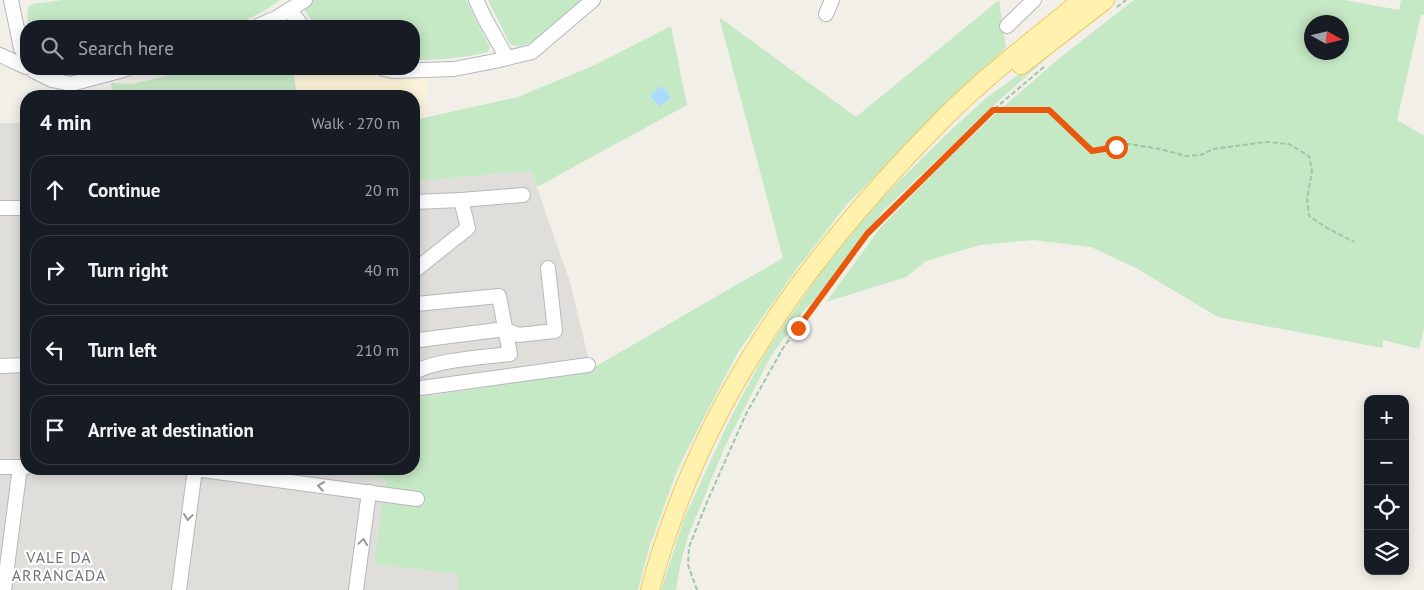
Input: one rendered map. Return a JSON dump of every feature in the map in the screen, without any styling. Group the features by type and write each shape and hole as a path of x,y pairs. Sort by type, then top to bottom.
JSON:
{"main road":[{"path":"946,119 1001,63 1071,0"},
{"path":"650,590 670,526 689,477 714,422 741,371 780,309 824,250 867,199 907,157 997,71 1082,0"},
{"path":"946,119 1093,0"},
{"path":"946,119 1108,6"}],"street":[{"path":"270,20 305,0"},
{"path":"476,0 484,19 507,58"},
{"path":"420,70 454,69 532,52 593,0"},
{"path":"826,14 832,0"},
{"path":"1007,26 1034,0"},
{"path":"14,1 20,41"},
{"path":"290,10 298,20"},
{"path":"0,55 20,64"},
{"path":"42,75 52,80 71,84 105,75"},
{"path":"420,202 523,195"},
{"path":"420,266 468,228 461,200"},
{"path":"0,208 20,208"},
{"path":"420,340 505,330 518,335 555,331 548,268"},
{"path":"420,304 499,296 510,354 438,364 420,369"},
{"path":"0,366 20,365"},
{"path":"420,388 588,365"},
{"path":"0,467 20,467"},
{"path":"4,590 22,475"},
{"path":"179,590 194,475"},
{"path":"241,475 417,499"},
{"path":"356,590 370,492"}],"path":[{"path":"1108,6 1126,0"},
{"path":"697,590 688,565 689,547 746,414 783,348 867,234 993,110 1044,67"},
{"path":"993,110 1049,110 1092,151 1129,144 1186,156 1201,154 1213,149 1266,142 1289,144 1309,156 1312,170 1307,199 1309,216 1354,242"}],"shaded area":[{"path":"0,123 20,123 20,475 358,475 386,479 375,564 458,574 458,590 0,590"},
{"path":"531,171 570,282 591,369 420,398 420,180"}],"green space":[{"path":"63,0 280,0 246,20 28,20 28,7 32,4"},
{"path":"309,0 466,0 490,47 488,52 469,56 420,60 420,20 311,20 304,9"},
{"path":"488,0 585,0 541,37 525,45 516,46 510,44"},
{"path":"999,0 1006,48 847,204 796,270 738,352 678,468 649,548 638,590 458,590 458,574 374,564 386,479 358,475 420,475 420,398 591,369 783,258 719,17 856,117"},
{"path":"1134,0 1344,0 1399,10 1401,0 1424,0 1424,15 1421,15 1397,120 1424,136 1424,329 1419,349 1383,340 1383,348 1218,317 1136,268 1091,247 1033,240 980,245 926,261 906,277 826,302 881,227 994,115 1062,56"},
{"path":"671,26 687,105 537,187 531,171 420,180 420,119 518,97 595,65"},
{"path":"1075,33 1004,96 883,211 838,275 803,312 771,356 726,444 688,536 676,590 661,590 684,519 729,421 767,350 820,273 876,204 946,135 985,99"},
{"path":"170,75 294,75 296,90 112,90 111,83 132,84"}],"sand":[{"path":"295,75 427,77 427,117 420,119 420,90 296,90"}],"water":[{"path":"661,86 671,97 660,106 650,96"}],"district":[{"name":"VALE DA ARRANCADA","path":"59,566"}],"route":[{"path":"798,328 867,234 993,110 1047,109 1092,151 1116,147"}]}
